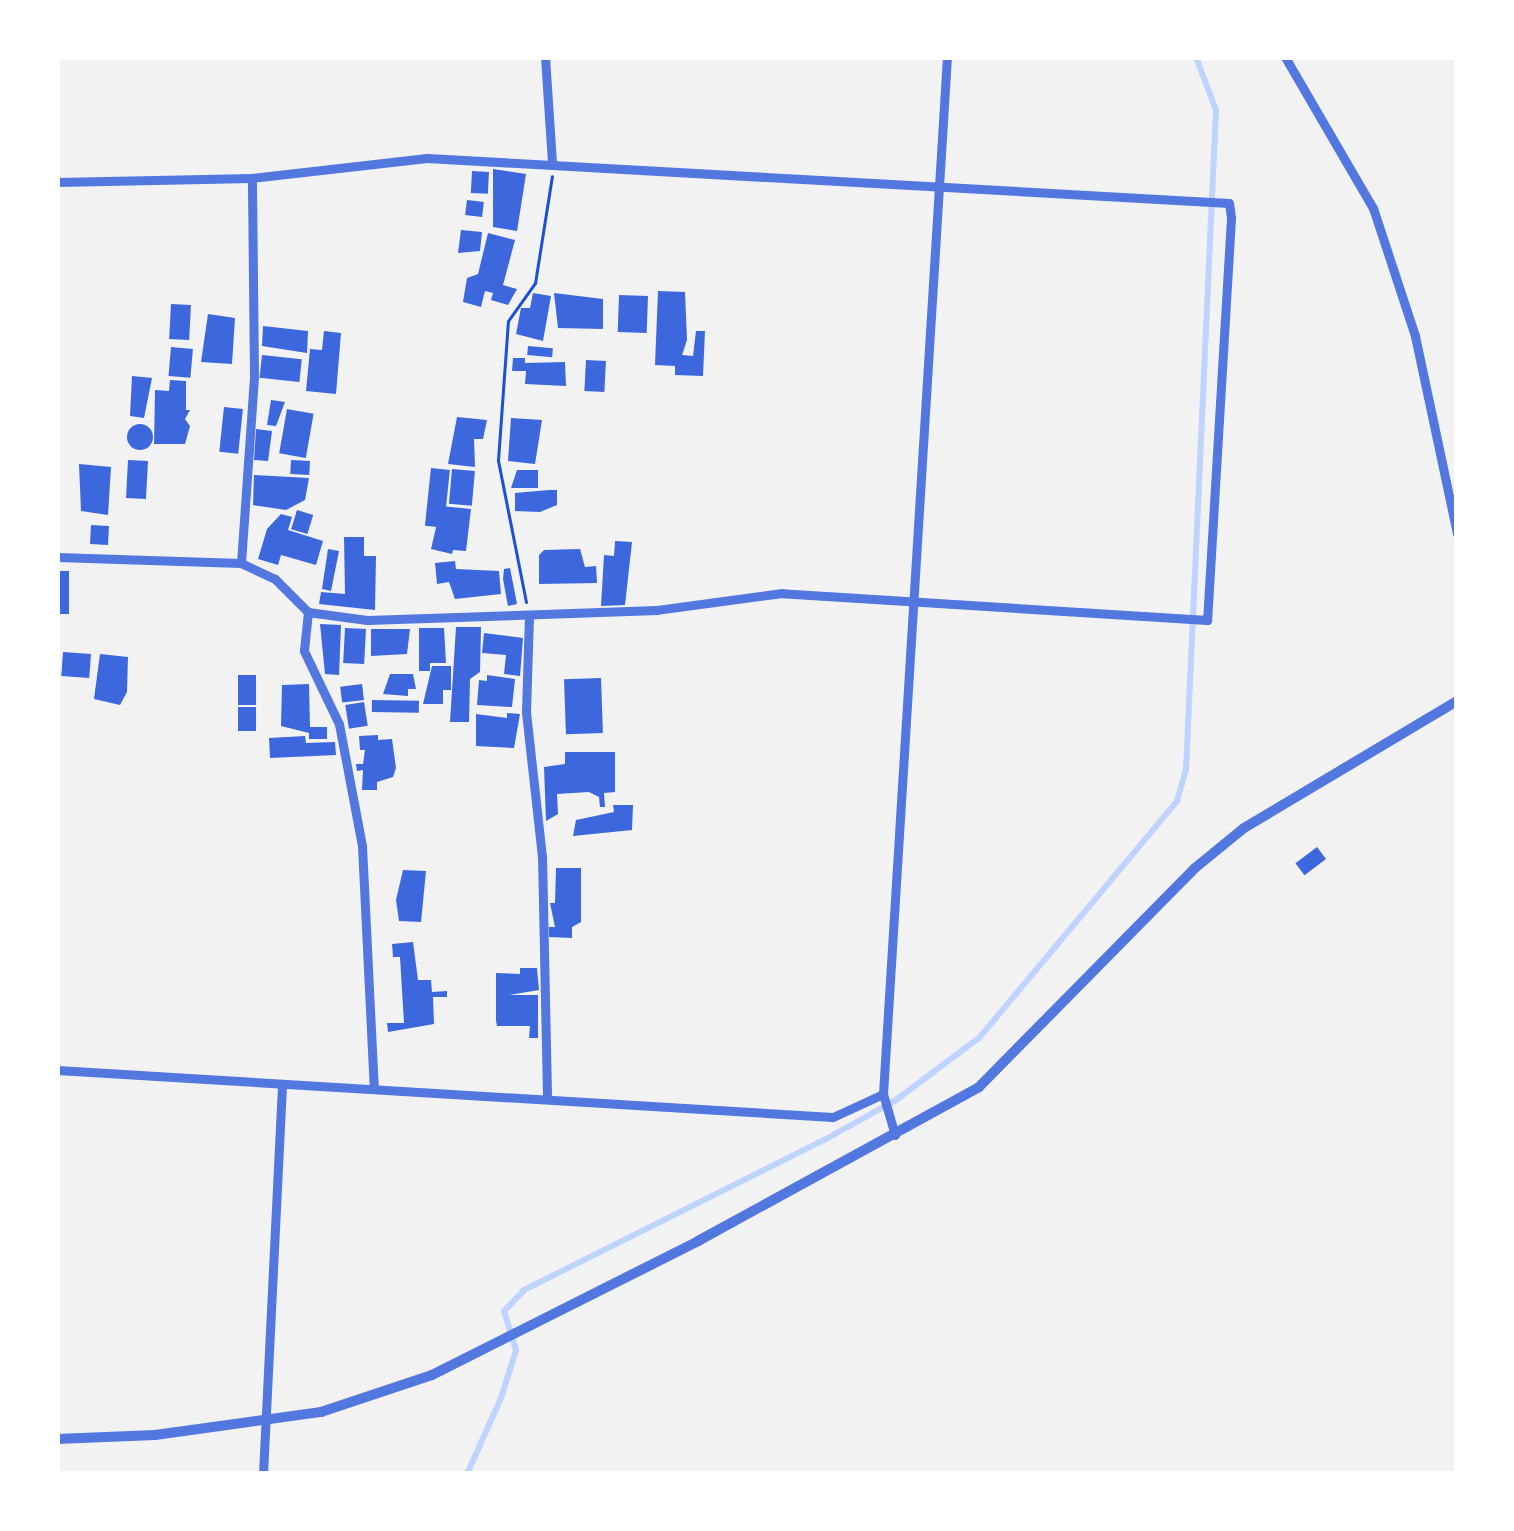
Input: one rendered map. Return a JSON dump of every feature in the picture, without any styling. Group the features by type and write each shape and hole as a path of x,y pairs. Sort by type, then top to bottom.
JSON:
{"street":[{"path":"545,57 553,163"},
{"path":"895,1136 883,1094 947,57"},
{"path":"1285,57 1373,208 1415,336 1457,534"},
{"path":"57,182 252,178 428,158 1229,202 1207,620 782,593 657,610 546,610 530,616 367,620 308,612 275,579 241,563 57,557"},
{"path":"241,563 254,376 252,178"},
{"path":"308,612 304,651 339,724 362,846 374,1088"},
{"path":"530,616 526,712 542,856 547,1099"},
{"path":"57,1439 265,1423 321,1412 432,1375 895,1136 979,1087 1195,868 1244,828 1457,700"},
{"path":"57,1070 833,1117 883,1094"},
{"path":"263,1474 282,1084"}],"path":[{"path":"530,616 498,460 508,321 535,283 547,234 553,163"}],"building":[{"path":"493,169 526,174 517,231 493,227"},
{"path":"472,171 489,172 488,194 471,193"},
{"path":"467,200 484,202 482,217 465,215"},
{"path":"461,230 482,232 480,251 458,253"},
{"path":"488,233 515,240 503,285 517,289 508,305 491,300 493,293 485,291 481,307 463,302 467,278 478,274"},
{"path":"658,291 685,292 687,340 682,355 693,356 696,331 705,331 703,376 675,375 675,366 655,365"},
{"path":"533,293 551,296 543,341 516,334 521,308 530,308"},
{"path":"554,293 603,299 603,329 558,328"},
{"path":"619,295 648,296 647,333 618,332"},
{"path":"171,304 191,305 189,340 169,339"},
{"path":"208,314 235,318 232,364 201,362"},
{"path":"263,326 308,331 307,353 262,346"},
{"path":"324,331 341,333 336,394 306,391 310,349 322,350"},
{"path":"528,346 553,348 552,357 527,355"},
{"path":"171,347 193,349 190,378 168,376"},
{"path":"262,355 302,359 299,382 260,378"},
{"path":"513,358 525,358 525,363 565,362 566,386 525,384 526,371 512,371"},
{"path":"586,360 606,361 604,392 584,391"},
{"path":"132,376 152,378 144,418 130,416"},
{"path":"170,380 186,381 186,410 190,410 185,419 190,426 185,444 154,444 155,390 169,391"},
{"path":"271,400 285,402 276,426 267,425"},
{"path":"224,407 243,409 238,454 219,452"},
{"path":"287,409 314,414 306,458 279,453"},
{"path":"457,417 487,420 483,439 474,439 475,467 448,464"},
{"path":"511,418 542,420 535,464 508,461"},
{"path":"140,424 153,437 140,450 127,437"},
{"path":"256,429 272,431 268,461 254,460"},
{"path":"128,460 148,461 146,499 126,498"},
{"path":"291,460 310,461 309,475 290,474"},
{"path":"79,464 111,467 108,515 81,511"},
{"path":"431,468 450,470 444,528 425,526"},
{"path":"452,469 475,471 472,506 449,504"},
{"path":"517,470 538,470 538,488 511,488"},
{"path":"254,475 309,478 305,500 286,510 253,505"},
{"path":"557,490 557,505 540,512 515,511 515,493"},
{"path":"441,506 471,509 466,551 453,550 452,554 431,549"},
{"path":"297,510 313,515 307,534 291,529"},
{"path":"281,514 292,517 288,530 323,541 316,565 281,555 278,565 258,559 267,529"},
{"path":"91,525 109,526 108,545 90,544"},
{"path":"344,537 364,537 364,556 376,556 375,610 319,604 321,592 345,594"},
{"path":"615,541 632,542 625,605 601,606 604,555 614,556"},
{"path":"328,549 339,551 331,591 322,589"},
{"path":"580,549 585,567 596,566 597,583 539,584 539,555 544,550"},
{"path":"455,561 456,569 499,571 501,594 455,599 449,582 437,584 435,563"},
{"path":"510,568 517,604 508,606 503,579 504,569"},
{"path":"57,571 69,571 69,614 57,614"},
{"path":"320,624 341,625 339,675 325,674"},
{"path":"456,627 481,627 480,672 470,679 469,722 450,722"},
{"path":"345,628 366,629 364,664 343,663"},
{"path":"419,628 444,628 446,663 430,663 430,671 419,671"},
{"path":"371,629 410,629 407,654 371,656"},
{"path":"484,633 523,638 520,676 504,674 506,655 482,653"},
{"path":"63,652 91,654 89,678 61,676"},
{"path":"100,654 128,657 127,692 120,705 94,699"},
{"path":"432,666 451,666 451,690 443,690 443,704 423,704"},
{"path":"390,674 413,674 416,689 408,689 408,696 383,694"},
{"path":"238,675 256,675 256,705 238,705"},
{"path":"487,675 515,679 512,707 477,705 479,680 487,681"},
{"path":"601,678 603,733 566,734 564,679"},
{"path":"309,684 310,727 327,727 327,739 309,739 309,733 281,726 282,685"},
{"path":"362,684 364,700 342,703 340,687"},
{"path":"372,700 419,701 419,713 372,712"},
{"path":"364,702 368,726 349,729 345,705"},
{"path":"238,707 256,707 256,731 238,731"},
{"path":"507,713 520,714 514,748 476,746 476,714 507,718"},
{"path":"378,735 378,740 392,739 396,768 393,777 377,782 377,790 362,790 363,770 357,771 356,764 363,764 365,750 360,750 359,736"},
{"path":"305,736 306,743 335,742 336,755 270,758 269,738"},
{"path":"565,752 615,752 615,792 604,793 605,807 589,792 557,794 558,814 546,821 544,767 565,764"},
{"path":"613,805 633,805 632,830 573,836 576,820 614,812"},
{"path":"1317,847 1326,859 1304,875 1295,863"},
{"path":"556,868 581,868 581,922 572,927 572,938 549,937 549,927 555,927 550,903 555,903"},
{"path":"403,870 426,871 421,922 399,921 396,900"},
{"path":"413,942 418,980 431,980 432,992 447,991 447,997 433,997 434,1024 388,1032 387,1023 404,1023 400,957 393,957 392,944"},
{"path":"520,968 537,968 539,990 509,995 538,995 538,1038 529,1038 530,1026 497,1026 496,973 520,974"}],"waterway":[{"path":"467,1474 501,1398 516,1350 504,1311 524,1290 826,1139 896,1100 979,1038 1177,801 1186,770 1216,110 1196,57"}]}
